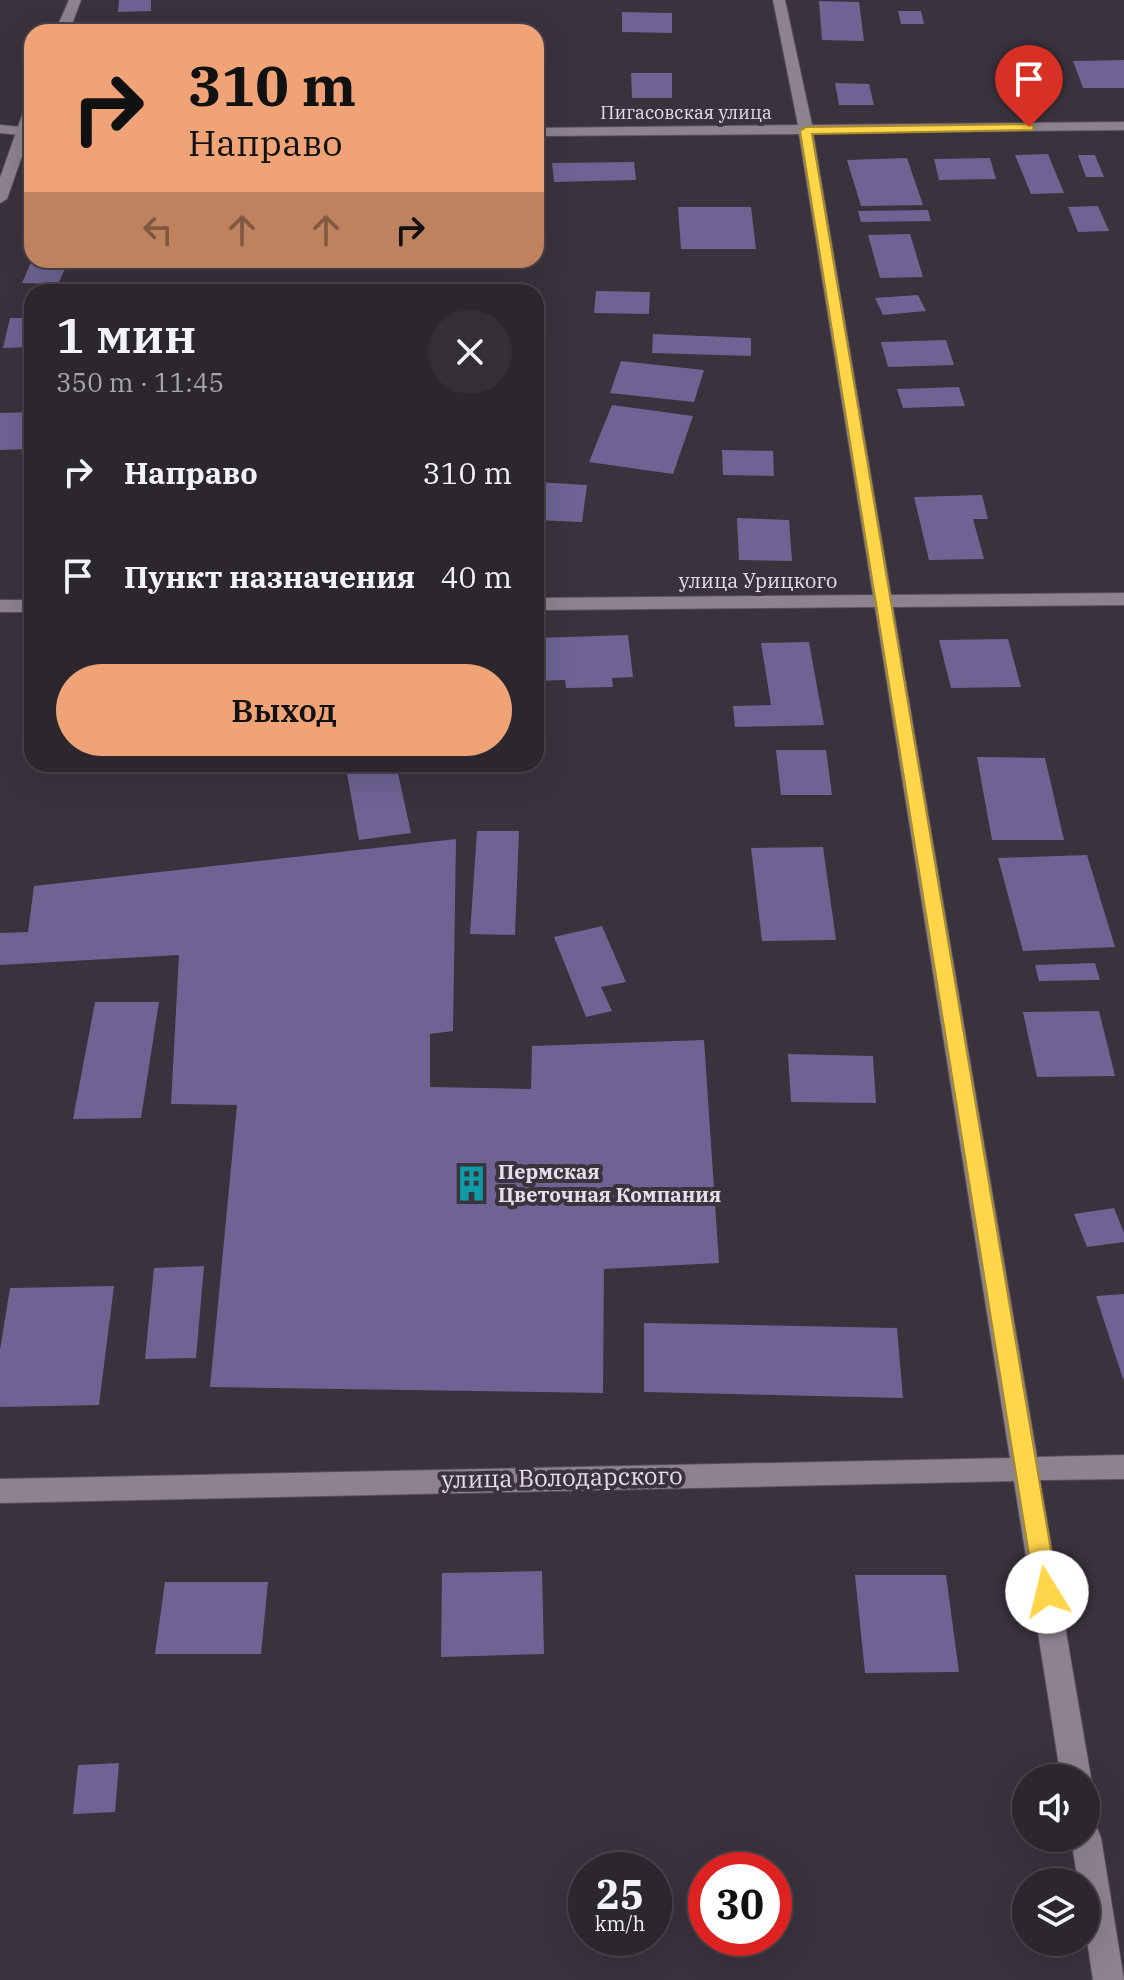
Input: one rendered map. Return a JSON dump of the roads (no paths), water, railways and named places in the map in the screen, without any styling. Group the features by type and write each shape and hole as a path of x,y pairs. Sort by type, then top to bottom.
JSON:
{"street":[{"path":"65,24 75,0"},
{"path":"779,0 806,131 1074,1764"},
{"name":"Пигасовская улица","path":"544,132 1124,126"},
{"path":"0,129 24,132"},
{"path":"0,199 24,142"},
{"name":"улица Урицкого","path":"544,604 1124,599"},
{"path":"0,606 24,606"},
{"name":"улица Володарского","path":"0,1491 1124,1467"},
{"path":"1088,1852 1109,1980"}],"place":[{"name":"Пермская Цветочная Компания","path":"472,1184"}]}
